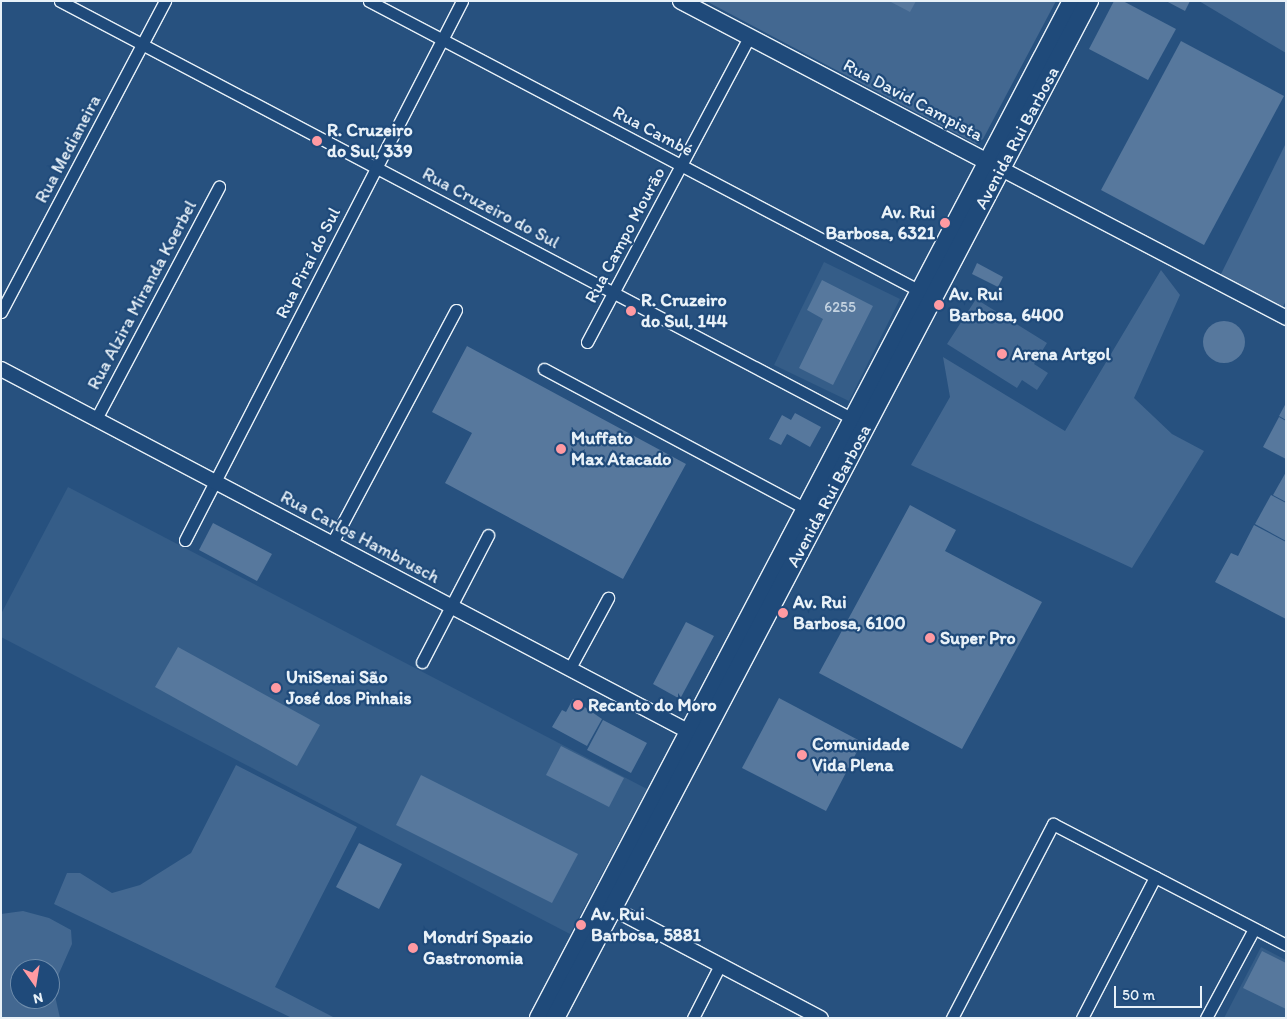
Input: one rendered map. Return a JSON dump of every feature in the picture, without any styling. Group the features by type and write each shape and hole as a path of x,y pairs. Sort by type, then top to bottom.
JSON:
{"main road":[{"name":"Rua David Campista","path":"680,1 994,165"},
{"name":"Avenida Rui Barbosa","path":"539,1018 696,735 994,165 1072,1"},
{"name":"Avenida Rui Barbosa","path":"555,1018 612,908 806,509 920,291 1089,1"}],"street":[{"name":"Rua Cruzeiro do Sul","path":"60,1 853,419"},
{"name":"Rua Medianeira","path":"1,312 165,1"},
{"name":"Rua Cambé","path":"369,1 920,291"},
{"name":"Rua Piraí do Sul","path":"184,540 462,1"},
{"name":"Rua Campo Mourão","path":"588,342 749,37"},
{"name":"Rua David Campista","path":"994,165 1286,318"},
{"name":"Rua Alzira Miranda Koerbel","path":"96,419 219,187"},
{"path":"332,543 456,310"},
{"name":"Rua Carlos Hambrusch","path":"1,369 696,735"},
{"path":"544,369 806,509"},
{"path":"422,662 488,535"},
{"path":"570,668 608,598"},
{"path":"952,1018 1053,824 1254,929 1284,942"},
{"path":"1082,1018 1155,877"},
{"path":"612,908 819,1017"},
{"path":"1206,1018 1254,929"},
{"path":"693,1018 720,965"}],"shaded area":[{"path":"706,1 1056,1 983,139 976,144"},
{"path":"1199,1 1286,1 1286,53"},
{"path":"1286,143 1286,301 1281,310 1220,276"},
{"path":"824,262 900,299 849,401 774,365"},
{"path":"1161,270 1180,295 1134,398 1172,434 1204,451 1132,568 911,465 950,397 943,357 1065,431"},
{"name":"Arena Artgol","path":"976,299 1047,343 1034,364 1048,373 1037,390 1022,380 1017,388 947,344"},
{"name":"UniSenai São José dos Pinhais","path":"68,487 647,789 570,934 1,637 1,614"},
{"path":"236,765 357,827 275,987 335,1018 292,1018 54,904 67,873 80,873 112,893 140,885 191,853"},
{"path":"23,911 49,918 71,930 72,944 60,971 60,959 10,959 10,1009 58,1009 60,1018 1,1018 1,914"},
{"path":"1261,947 1286,960 1286,1018 1224,1018"}],"building":[{"path":"889,1 916,1 910,12"},
{"path":"1114,1 1123,1 1176,29 1148,80 1089,49"},
{"path":"1166,1 1190,1 1185,11"},
{"path":"1181,41 1284,96 1204,245 1101,190"},
{"path":"977,263 1003,277 998,287 972,274"},
{"path":"822,280 873,306 833,385 799,368 823,319 807,310"},
{"path":"1228,321 1236,324 1242,330 1245,342 1242,354 1236,360 1220,363 1212,360 1206,354 1203,338 1206,330 1212,324"},
{"name":"Muffato Max Atacado","path":"467,346 686,464 623,579 445,483 472,433 432,412"},
{"path":"1286,403 1286,420 1279,416"},
{"path":"795,413 821,427 810,447 787,434 781,445 769,439 782,415 791,420"},
{"path":"1279,417 1286,421 1286,459 1263,447"},
{"path":"1286,472 1286,502 1273,495"},
{"path":"1271,495 1286,503 1286,541 1255,524"},
{"name":"Super Pro","path":"910,505 956,530 945,551 1042,602 962,749 819,673"},
{"path":"213,523 272,554 257,581 199,550"},
{"path":"1254,525 1286,542 1286,619 1215,582 1231,553 1238,556"},
{"path":"686,622 714,636 680,699 653,684"},
{"path":"178,647 320,725 297,766 155,687"},
{"name":"Comunidade Vida Plena","path":"779,698 862,742 826,811 742,768"},
{"path":"573,699 602,719 587,746 552,727 562,710 566,712"},
{"path":"603,720 647,743 631,773 587,750"},
{"path":"561,746 624,778 609,807 546,775"},
{"path":"421,775 578,854 552,903 396,825"},
{"path":"359,843 402,864 379,909 336,887"},
{"path":"1262,951 1286,963 1286,1009 1243,988"}],"place":[{"name":"R. Cruzeiro do Sul, 339","path":"317,141"},
{"name":"Av. Rui Barbosa, 6321","path":"945,223"},
{"name":"Av. Rui Barbosa, 6400","path":"939,305"},
{"name":"R. Cruzeiro do Sul, 144","path":"631,311"},
{"name":"Arena Artgol","path":"1002,354"},
{"name":"Muffato Max Atacado","path":"561,449"},
{"name":"Av. Rui Barbosa, 6100","path":"783,613"},
{"name":"Super Pro","path":"930,638"},
{"name":"UniSenai São José dos Pinhais","path":"276,688"},
{"name":"Recanto do Moro","path":"578,705"},
{"name":"Comunidade Vida Plena","path":"802,755"},
{"name":"Av. Rui Barbosa, 5881","path":"581,925"},
{"name":"Mondrí Spazio Gastronomia","path":"413,948"}]}
